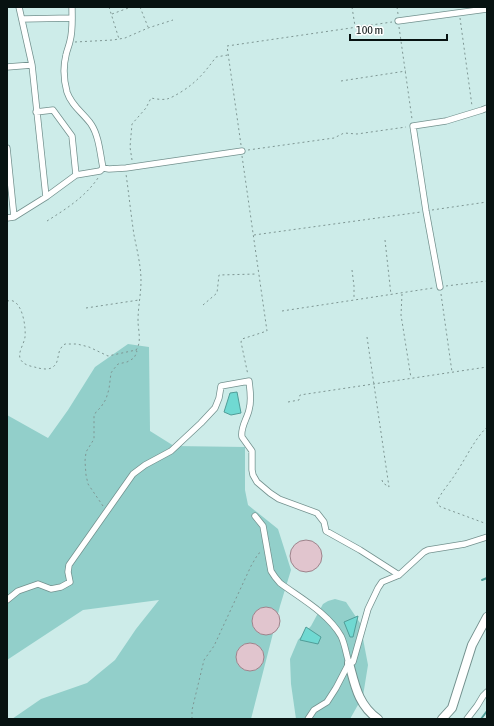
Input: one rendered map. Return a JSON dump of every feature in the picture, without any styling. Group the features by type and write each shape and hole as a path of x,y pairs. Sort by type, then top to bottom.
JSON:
{"street":[{"path":"19,7 32,64 46,197"},
{"path":"72,7 72,31 64,66 65,83 68,93 75,106 91,124 96,134 101,169"},
{"path":"398,21 487,8"},
{"path":"22,19 72,18"},
{"path":"7,67 32,64"},
{"path":"440,287 426,211 413,126 446,120 487,108"},
{"path":"36,112 53,110 72,136 76,176"},
{"path":"7,148 14,218"},
{"path":"7,218 14,218 76,176 101,169 126,168 242,151"},
{"path":"7,600 18,591 38,584 51,589 61,588 70,582 68,572 69,565 133,474 145,465 172,451 201,423 215,408 219,398 221,386 249,381 250,408 242,430 242,437 252,451 252,470 254,478 279,499 316,513 324,522 326,531 360,550 399,575"},
{"path":"255,516 263,526 271,571 280,583 324,615 333,624 341,637 358,695 366,708 378,719"},
{"path":"308,719 314,710 327,702 349,663 353,662 368,609 382,582 399,575 428,550 465,544 487,536"},
{"path":"442,719 452,708 472,645 487,618"},
{"path":"467,719 487,692"}],"path":[{"path":"109,7 119,39"},
{"path":"112,14 131,7"},
{"path":"140,7 148,28"},
{"path":"352,7 356,27"},
{"path":"242,151 334,138 344,133 358,134 413,126 396,7"},
{"path":"459,12 473,113"},
{"path":"70,41 113,40 125,38 148,28 173,20"},
{"path":"249,381 241,342 242,339 266,332 227,46 398,21"},
{"path":"133,166 130,147 132,124 146,108 151,98 164,99 178,94 196,81 216,57 228,55"},
{"path":"341,81 406,71"},
{"path":"107,512 88,484 85,461 86,452 94,439 94,416 106,399 110,389 111,373 118,364 127,362 134,358 137,352 136,350 139,348 138,318 141,280 131,216 126,168"},
{"path":"47,221 85,194 95,183 101,169"},
{"path":"253,236 487,202"},
{"path":"385,240 391,295"},
{"path":"352,270 354,300"},
{"path":"203,305 217,293 218,276 258,274"},
{"path":"282,311 487,281"},
{"path":"440,287 452,372"},
{"path":"402,293 401,315 411,378"},
{"path":"86,308 140,300"},
{"path":"7,301 13,301 17,304 22,314 25,339 20,358 27,365 45,369 52,368 56,363 59,351 66,344 77,344 89,347 108,356 136,350"},
{"path":"367,337 389,487 383,483 382,480"},
{"path":"288,402 299,400 300,395 487,367"},
{"path":"487,427 475,442 437,502 441,507 487,524"},
{"path":"192,719 192,710 204,660 214,646 258,554 268,551"}],"shaded area":[{"path":"128,344 149,347 150,431 174,446 245,447 245,490 248,505 278,529 291,570 280,606 251,719 12,719 41,699 87,683 115,660 136,629 159,600 83,610 7,660 7,415 48,438 68,410 95,367"},
{"path":"237,392 241,413 231,415 224,412 230,393"},
{"path":"335,599 346,602 360,623 368,665 363,696 350,719 296,719 291,684 290,659 298,640 311,626 323,604"},
{"path":"358,616 353,637 350,637 344,622"},
{"path":"306,627 321,637 318,644 300,640"}],"building":[{"path":"303,540 309,540 319,547 322,556 321,562 315,569 309,572 303,572 293,565 290,559 290,553 297,543"},
{"path":"266,607 276,611 280,621 276,631 266,635 256,631 252,621 256,611"},
{"path":"250,643 260,647 264,657 260,667 250,671 240,667 236,657 240,647"}],"waterway":[{"path":"482,580 487,578"},
{"path":"481,719 487,711"}]}
